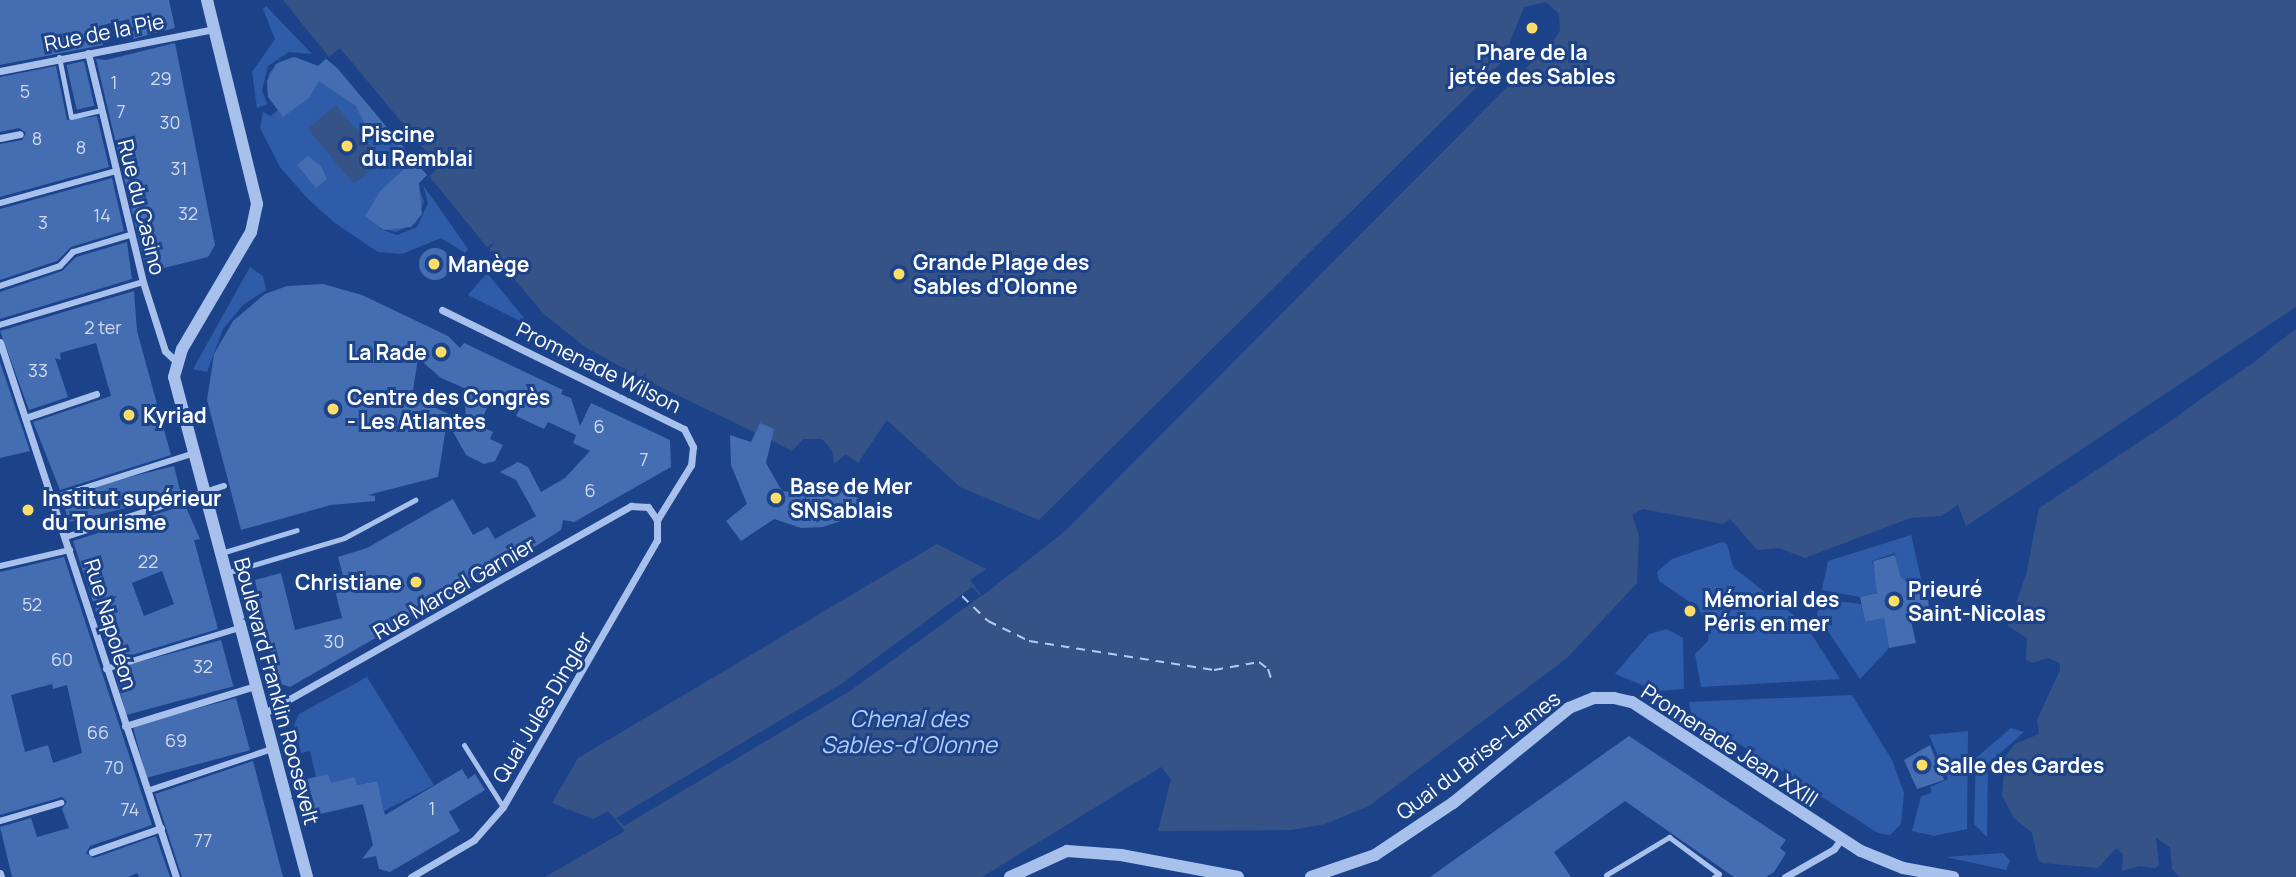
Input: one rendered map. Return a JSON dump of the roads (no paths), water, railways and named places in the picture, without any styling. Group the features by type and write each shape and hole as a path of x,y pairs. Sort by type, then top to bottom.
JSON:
{"street":[{"path":"177,362 251,232 257,204 207,0"},
{"name":"Rue de la Pie","path":"0,71 58,57 215,29"},
{"name":"Rue du Casino","path":"88,52 143,282 165,351 177,362"},
{"path":"0,138 20,134"},
{"path":"0,203 116,171"},
{"path":"0,286 60,266 73,252 130,235"},
{"path":"0,325 143,282"},
{"name":"Promenade Wilson","path":"442,310 684,429 693,447 691,465 657,520"},
{"name":"Rue Napoléon","path":"0,342 66,537 125,726 150,790 176,877"},
{"name":"Boulevard Franklin Roosevelt","path":"177,362 176,390 307,877"},
{"path":"25,418 96,394"},
{"path":"53,498 195,453"},
{"path":"66,537 224,486"},
{"name":"Rue Marcel Garnier","path":"263,714 631,506 649,507 657,520"},
{"name":"Quai Jules Dingler","path":"411,877 474,840 503,807 645,563 657,540 657,520"},
{"path":"0,566 70,550"},
{"path":"106,669 239,628"},
{"path":"125,726 256,686"},
{"name":"Promenade Jean XXIII","path":"1594,698 1632,702 1840,839 1903,868 1953,877"},
{"name":"Quai du Brise-Lames","path":"1311,877 1375,855 1453,803 1556,717 1594,698"},
{"path":"150,790 272,749"},
{"path":"0,821 61,803"},
{"path":"92,852 161,828"},
{"path":"1786,877 1834,849 1840,839"},
{"path":"1010,877 1067,851 1121,855 1238,877"}],"lane":[{"path":"58,57 71,117 101,110"},
{"path":"226,573 344,538 415,500"},
{"path":"221,553 297,530"},
{"path":"464,745 503,807"},
{"path":"1606,875 1669,837 1719,874 1714,877"}],"water":[{"name":"Chenal des Sables-d'Olonne","path":"283,0 2296,0 2296,307 2190,383 1966,526 1958,505 1941,516 1910,518 1805,558 1779,548 1757,550 1730,519 1723,524 1643,509 1632,515 1639,536 1637,583 1567,658 1369,806 1325,824 1291,830 1158,831 1171,779 1161,767 982,877 545,877 625,831 608,811 593,819 552,803 578,758 937,544 986,569 970,580 982,596 1064,532 1554,40 1560,31 1559,14 1546,2 1524,7 1502,62 1039,520 960,487 887,420 858,463 846,454 834,464 832,450 822,439 803,439 792,451 769,439 773,429 760,423 756,433 644,379 647,371 641,378 585,347 544,314 489,250 495,242 487,247 429,176 439,167 340,48 329,57"},
{"path":"336,105 382,160 354,184 308,129"},
{"path":"2296,329 2296,877 2179,877 2172,869 2170,847 2156,838 2159,865 2155,868 2140,866 2122,871 2123,854 2116,848 2098,868 2043,863 2038,860 2032,833 2014,818 2002,796 2005,757 2015,744 2039,734 2037,720 2060,670 2060,663 2048,658 2032,663 2026,660 2027,638 2008,626 2026,575 2039,508 2171,421"}],"place":[{"name":"Phare de la jetée des Sables","path":"1532,28"},
{"name":"Piscine du Remblai","path":"347,146"},
{"name":"Manège","path":"434,264"},
{"name":"Grande Plage des Sables d'Olonne","path":"899,274"},
{"name":"La Rade","path":"441,352"},
{"name":"Centre des Congrès - Les Atlantes","path":"333,409"},
{"name":"Kyriad","path":"129,415"},
{"name":"Base de Mer SNSablais","path":"776,498"},
{"name":"Institut supérieur du Tourisme","path":"28,510"},
{"name":"Christiane","path":"416,582"},
{"name":"Prieuré Saint-Nicolas","path":"1894,601"},
{"name":"Mémorial des Péris en mer","path":"1690,611"},
{"name":"Salle des Gardes","path":"1922,765"}]}
